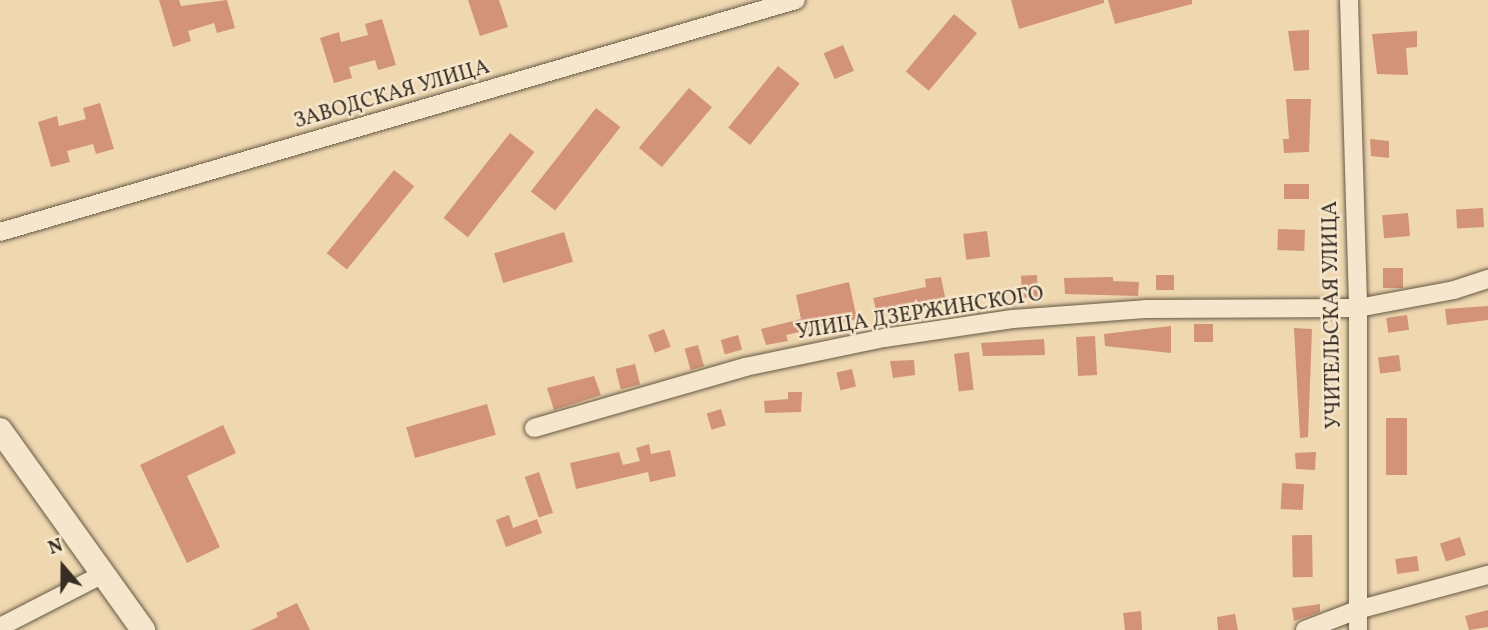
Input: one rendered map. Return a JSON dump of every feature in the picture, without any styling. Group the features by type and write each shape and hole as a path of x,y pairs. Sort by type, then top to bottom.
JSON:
{"main road":[{"path":"0,430 143,630"}],"street":[{"name":"ЗАВОДСКАЯ УЛИЦА","path":"0,232 760,5 796,0"},
{"name":"УЧИТЕЛЬСКАЯ УЛИЦА","path":"1349,0 1358,308 1358,630"},
{"name":"УЛИЦА ДЗЕРЖИНСКОГО","path":"534,428 745,367 884,338 1013,319 1145,309 1358,308 1454,290 1488,279"},
{"path":"0,627 103,574"},
{"path":"1305,630 1357,610 1488,575"}],"building":[{"path":"159,0 179,0 181,6 227,0 235,28 217,33 214,23 188,31 191,41 173,47"},
{"path":"468,0 499,0 508,27 480,36"},
{"path":"1011,0 1104,0 1104,3 1019,29"},
{"path":"1108,0 1192,0 1192,4 1115,24"},
{"path":"954,14 977,33 929,91 906,71"},
{"path":"382,19 396,65 378,70 375,60 349,67 352,78 334,83 320,38 339,32 341,42 368,35 365,24"},
{"path":"1309,30 1309,70 1294,71 1288,31"},
{"path":"1417,31 1417,47 1406,48 1408,75 1377,74 1372,34"},
{"path":"843,45 854,71 835,79 824,53"},
{"path":"778,66 800,84 750,145 728,127"},
{"path":"689,88 712,107 662,167 639,148"},
{"path":"1286,99 1311,99 1309,152 1284,153 1283,139 1289,139"},
{"path":"100,103 114,149 96,154 93,144 67,151 70,162 51,167 38,122 57,116 59,126 86,119 83,108"},
{"path":"596,108 620,127 555,211 531,192"},
{"path":"510,133 534,152 468,237 444,218"},
{"path":"1370,139 1389,141 1389,158 1371,156"},
{"path":"394,170 414,186 347,270 327,253"},
{"path":"1284,184 1309,184 1309,199 1284,199"},
{"path":"1483,208 1484,227 1457,228 1456,209"},
{"path":"1408,213 1410,236 1384,238 1382,215"},
{"path":"1278,229 1305,230 1304,251 1277,250"},
{"path":"987,231 990,257 966,260 963,234"},
{"path":"564,232 573,262 503,283 494,253"},
{"path":"1383,268 1403,268 1403,288 1383,288"},
{"path":"1037,275 1038,297 1022,298 1021,276"},
{"path":"1156,275 1174,275 1174,290 1156,290"},
{"path":"941,277 946,302 878,317 873,298 926,287 925,279"},
{"path":"1113,277 1113,281 1139,282 1138,296 1065,294 1064,278"},
{"path":"849,282 857,319 786,335 788,341 766,345 761,329 801,319 796,295"},
{"path":"1488,306 1488,320 1447,325 1445,309"},
{"path":"1407,315 1409,330 1388,333 1386,318"},
{"path":"1194,324 1213,324 1213,342 1194,342"},
{"path":"1171,326 1171,353 1105,346 1104,334"},
{"path":"1294,328 1312,329 1308,437 1300,438"},
{"path":"664,329 671,347 655,353 648,335"},
{"path":"738,335 742,349 725,354 721,340"},
{"path":"1095,336 1097,375 1078,376 1076,337"},
{"path":"1044,339 1045,355 983,356 981,343"},
{"path":"698,345 704,366 691,370 685,349"},
{"path":"969,352 974,390 959,392 954,354"},
{"path":"1399,355 1401,371 1380,373 1378,358"},
{"path":"914,360 915,375 893,378 890,361"},
{"path":"635,364 640,384 621,389 616,369"},
{"path":"852,369 856,387 840,390 836,373"},
{"path":"594,376 601,395 554,410 547,388"},
{"path":"788,392 802,392 801,412 765,413 764,401 788,399"},
{"path":"487,404 496,435 415,458 406,427"},
{"path":"721,409 726,425 712,430 707,413"},
{"path":"1386,418 1407,418 1407,475 1386,475"},
{"path":"223,425 236,453 187,476 220,547 187,563 140,465"},
{"path":"649,444 651,454 670,450 676,476 650,482 648,472 576,489 570,463 619,452 623,465 640,461 636,448"},
{"path":"1316,452 1315,470 1296,469 1295,453"},
{"path":"539,472 553,513 539,518 525,477"},
{"path":"1282,483 1304,484 1303,510 1281,509"},
{"path":"509,515 513,528 537,519 542,533 506,547 496,520"},
{"path":"1292,535 1312,535 1313,577 1293,577"},
{"path":"1460,537 1466,555 1446,562 1440,543"},
{"path":"1417,556 1419,571 1397,574 1395,559"},
{"path":"297,603 310,630 251,630 278,617 276,613"},
{"path":"1320,604 1320,612 1294,621 1292,608"},
{"path":"1488,610 1488,627 1469,630 1465,616"},
{"path":"1141,611 1142,630 1125,630 1123,613"},
{"path":"1235,614 1238,630 1218,630 1217,617"}]}
